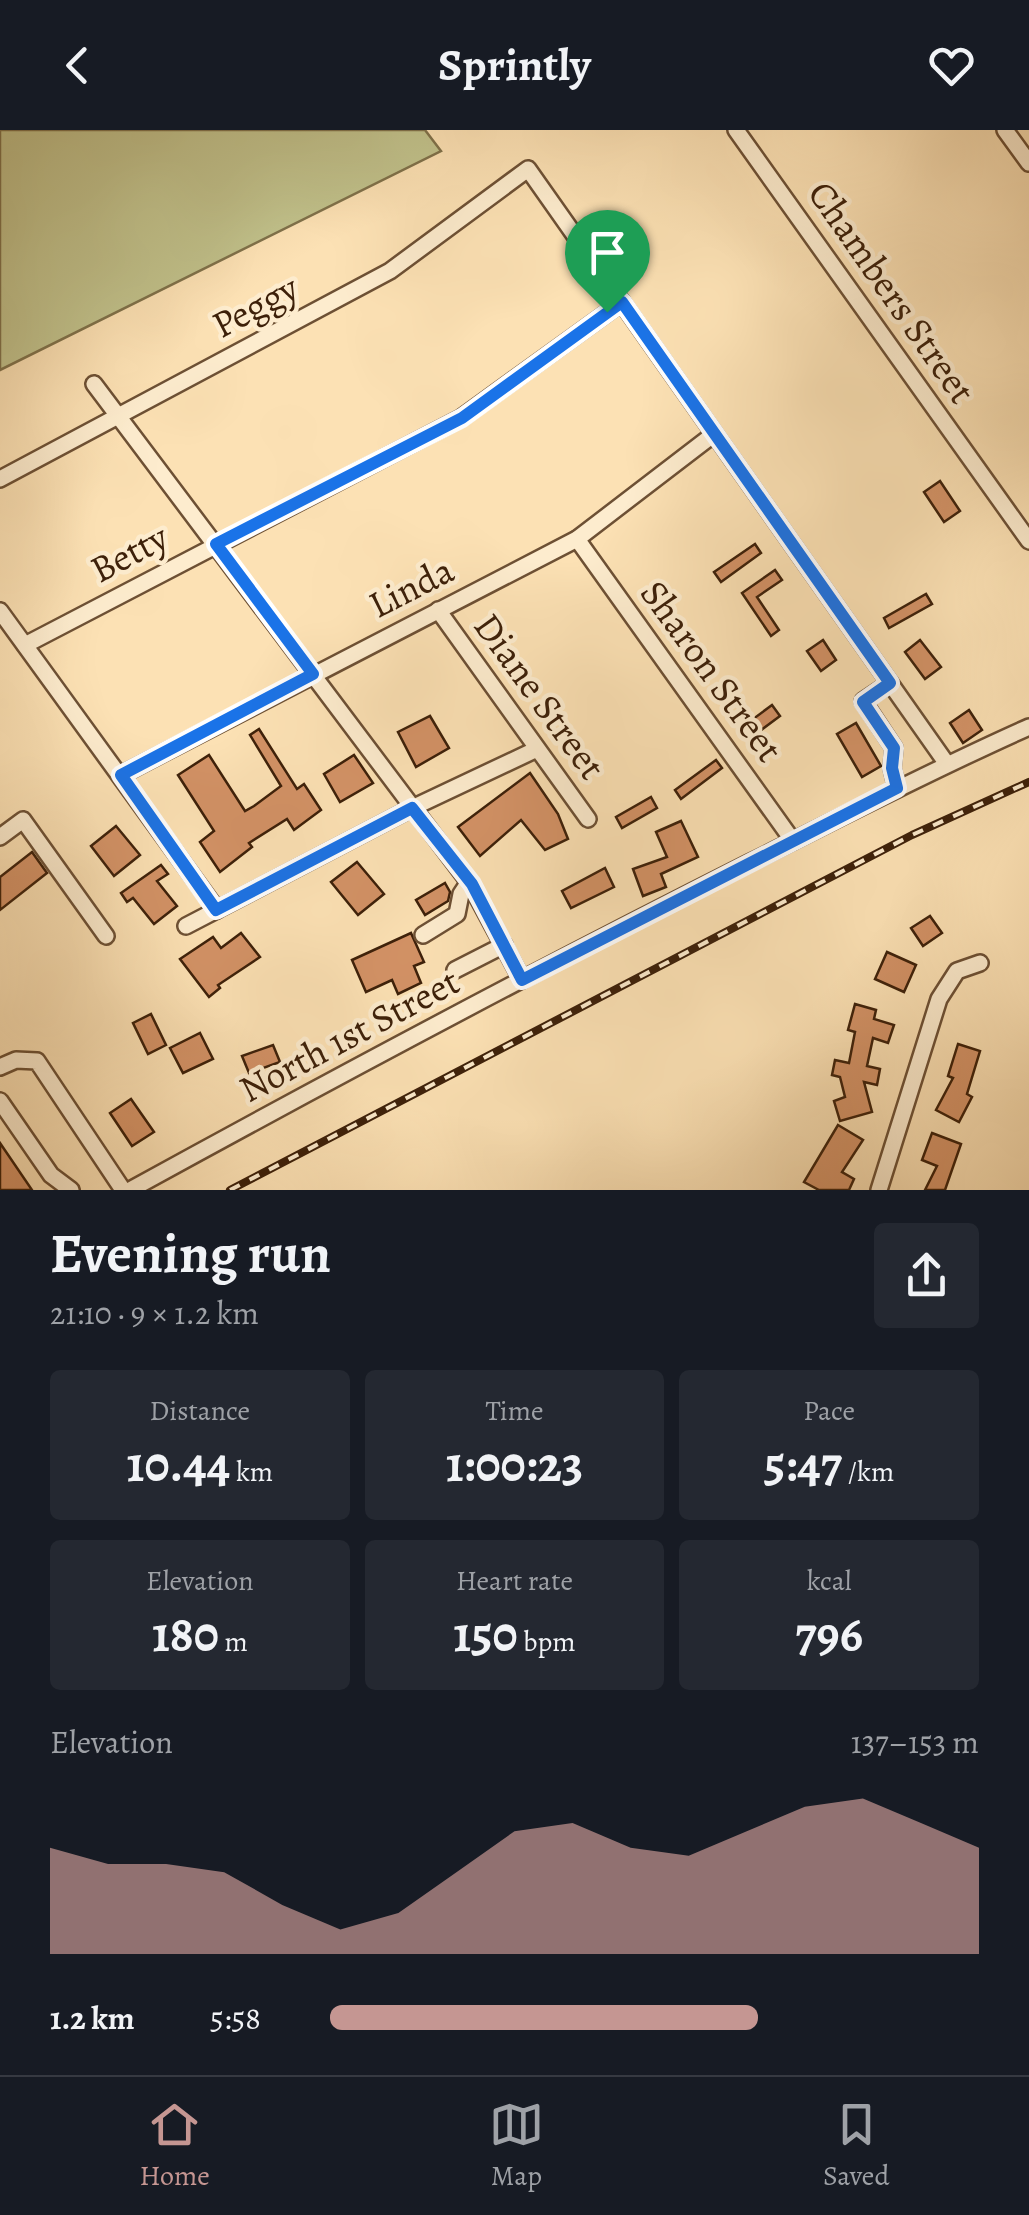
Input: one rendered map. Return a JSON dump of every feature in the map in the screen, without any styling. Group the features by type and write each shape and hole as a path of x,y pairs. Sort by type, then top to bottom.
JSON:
{"street":[{"name":"Chambers Street","path":"736,130 1029,541"},
{"path":"1006,130 1029,163"},
{"name":"Peggy","path":"0,479 390,271 528,170 622,302"},
{"path":"622,302 946,764"},
{"name":"Betty","path":"25,645 462,418 622,302"},
{"path":"94,384 469,882 522,980"},
{"name":"Linda","path":"121,775 577,539 714,434"},
{"name":"Sharon Street","path":"577,539 793,841"},
{"name":"Diane Street","path":"438,610 588,820"},
{"path":"0,611 216,910"},
{"path":"890,683 863,702 894,748 892,768 897,788"},
{"name":"North 1st Street","path":"126,1190 793,841 1029,727"},
{"path":"894,748 926,735"},
{"path":"186,926 412,808 537,749"},
{"path":"0,837 22,820 106,936"},
{"path":"423,935 452,920 460,894 469,882"},
{"path":"455,970 504,945"},
{"path":"879,1190 940,1000 957,971 980,963"},
{"path":"0,1066 16,1060 36,1060 126,1190"},
{"path":"0,1102 51,1175 71,1190"}],"green space":[{"path":"0,130 425,130 441,151 0,370"}],"building":[{"path":"940,481 960,511 944,522 924,492"},
{"path":"755,544 761,553 721,582 714,572"},
{"path":"775,570 782,580 757,597 779,630 771,636 742,593"},
{"path":"926,594 932,604 889,628 884,618"},
{"path":"823,640 836,660 821,671 807,651"},
{"path":"920,640 941,667 925,679 905,652"},
{"path":"772,705 780,716 749,739 741,728"},
{"path":"969,710 982,730 963,743 950,723"},
{"path":"430,716 449,748 416,767 398,732"},
{"path":"856,723 881,766 862,777 837,734"},
{"path":"259,729 297,789 304,784 321,810 294,830 287,819 249,843 252,847 220,872 200,842 214,831 178,775 209,755 245,811 254,806 281,786 250,735"},
{"path":"354,755 373,783 340,802 324,774"},
{"path":"716,760 722,768 681,799 675,790"},
{"path":"530,773 558,814 568,839 545,850 521,820 480,856 458,827"},
{"path":"651,797 657,808 622,828 616,817"},
{"path":"681,821 698,857 661,874 666,887 643,896 633,869 667,857 656,832"},
{"path":"116,826 140,855 114,876 91,846"},
{"path":"32,852 47,873 0,910 0,877"},
{"path":"357,862 384,894 358,915 331,882"},
{"path":"161,865 168,874 157,881 177,906 154,924 133,898 127,902 121,893"},
{"path":"605,868 614,887 571,908 562,891"},
{"path":"445,883 450,892 448,901 425,915 416,900"},
{"path":"930,916 942,933 923,946 911,928"},
{"path":"241,933 260,957 218,985 220,988 209,997 180,959 213,937 221,948"},
{"path":"411,933 424,962 414,966 421,983 398,994 392,980 366,992 352,960"},
{"path":"887,952 916,965 904,992 875,979"},
{"path":"855,1004 876,1010 874,1019 894,1025 888,1043 873,1038 867,1066 880,1069 877,1085 864,1082 872,1112 840,1121 834,1101 845,1097 840,1077 832,1075 835,1060 849,1063 855,1032 848,1030"},
{"path":"151,1014 166,1045 148,1054 133,1023"},
{"path":"200,1033 213,1059 183,1073 170,1048"},
{"path":"958,1044 980,1051 967,1094 972,1097 959,1122 936,1110 953,1078 948,1076"},
{"path":"273,1045 280,1062 249,1073 242,1056"},
{"path":"131,1099 154,1132 132,1146 110,1113"},
{"path":"838,1125 863,1140 842,1172 854,1179 849,1190 819,1190 804,1182"},
{"path":"932,1133 961,1144 945,1190 925,1190 937,1166 922,1160"},
{"path":"0,1143 32,1190 0,1190"}],"railway":[{"path":"230,1190 912,835 1029,782"}],"route":[{"path":"622,302 890,683 863,702 894,748 892,768 897,788 522,980 472,884 412,808 216,910 121,775 313,674 216,544 462,418 607,312 622,302"}]}
